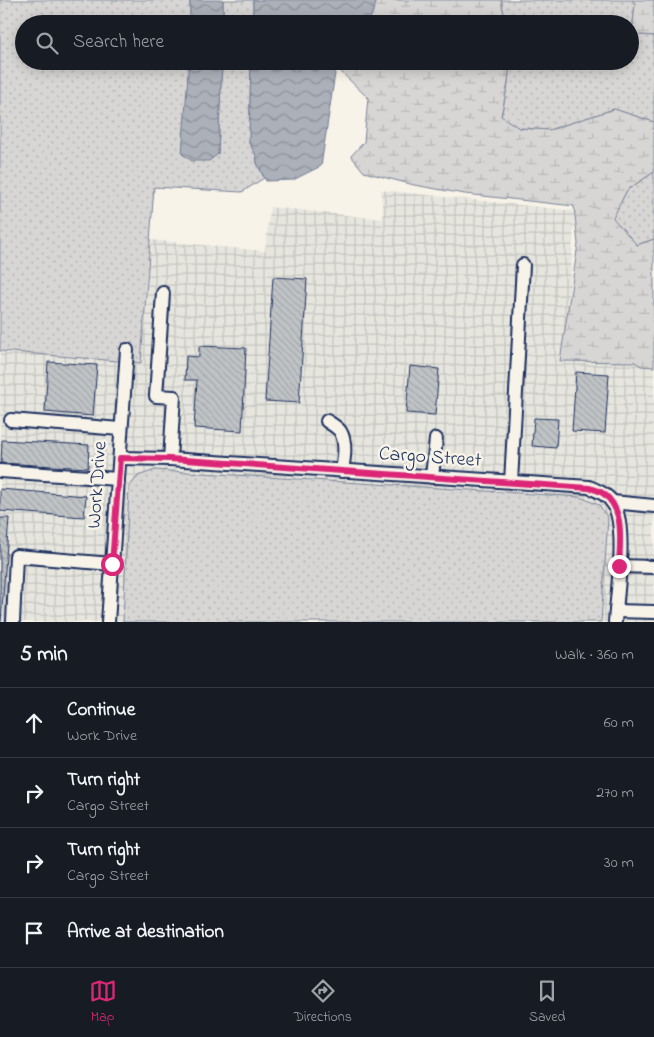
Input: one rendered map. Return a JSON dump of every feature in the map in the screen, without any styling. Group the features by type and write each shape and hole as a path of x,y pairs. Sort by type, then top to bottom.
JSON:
{"street":[{"path":"511,482 523,265"},
{"path":"163,293 156,396 174,397 170,459"},
{"name":"Work Drive","path":"108,622 127,350"},
{"path":"11,420 120,430"},
{"path":"327,421 339,431 344,441 342,471"},
{"path":"432,477 436,439"},
{"name":"Cargo Street","path":"120,458 170,459 589,488 603,493 612,502"},
{"path":"0,471 118,479"},
{"path":"654,506 612,502 620,523 616,616 654,612"},
{"path":"13,622 16,556 112,564"},
{"path":"619,566 654,568"}],"shaded area":[{"path":"381,190 575,211 566,350 654,359 654,622 601,622 608,518 129,487 123,622 0,622 0,344 142,355 151,240 265,251 270,207 383,219"}],"green space":[{"path":"0,0 190,0 190,15 15,15 15,70 188,70 188,78 218,154 222,70 251,70 249,143 256,155 257,163 264,178 242,192 154,187 141,363 0,351"},
{"path":"223,0 253,0 253,15 223,15"},
{"path":"377,0 501,0 504,15 371,15"},
{"path":"501,0 632,0 635,3 634,15 504,15"},
{"path":"632,0 654,0 654,36 639,35 639,15 634,15 635,3"},
{"path":"639,35 654,36 654,122 614,109 549,130 519,128 501,117 509,70 639,70"},
{"path":"339,70 509,70 501,116 519,128 549,130 614,109 654,122 654,172 627,190 613,218 637,245 654,239 654,367 641,366 635,362 560,361 578,244 574,206 465,194 414,185 364,172 351,156 364,142 368,98"},
{"path":"654,172 654,239 637,245 612,219 627,190"},
{"path":"155,470 580,497 599,505 608,518 601,622 123,622 129,487 138,476"}],"water":[{"path":"190,0 223,0 223,15 190,15"},
{"path":"253,0 377,0 371,15 253,15"},
{"path":"188,70 222,70 218,154 209,161 192,161 182,154"},
{"path":"251,70 336,70 321,166 293,180 266,181 249,143"}],"building":[{"path":"273,277 307,279 299,403 265,401"},
{"path":"199,346 246,348 242,431 194,428 197,380 185,380 186,356 199,357"},
{"path":"48,362 97,365 93,416 45,412"},
{"path":"410,366 439,369 435,415 406,413"},
{"path":"576,372 609,374 605,433 572,431"},
{"path":"534,418 558,419 556,448 532,446"},
{"path":"2,440 89,445 88,468 1,463"},
{"path":"0,489 86,496 84,517 0,511"},
{"path":"0,518 9,518 1,622 0,622"}],"route":[{"path":"112,564 120,458 170,459 589,488 603,493 614,504 620,523 619,566"}]}
